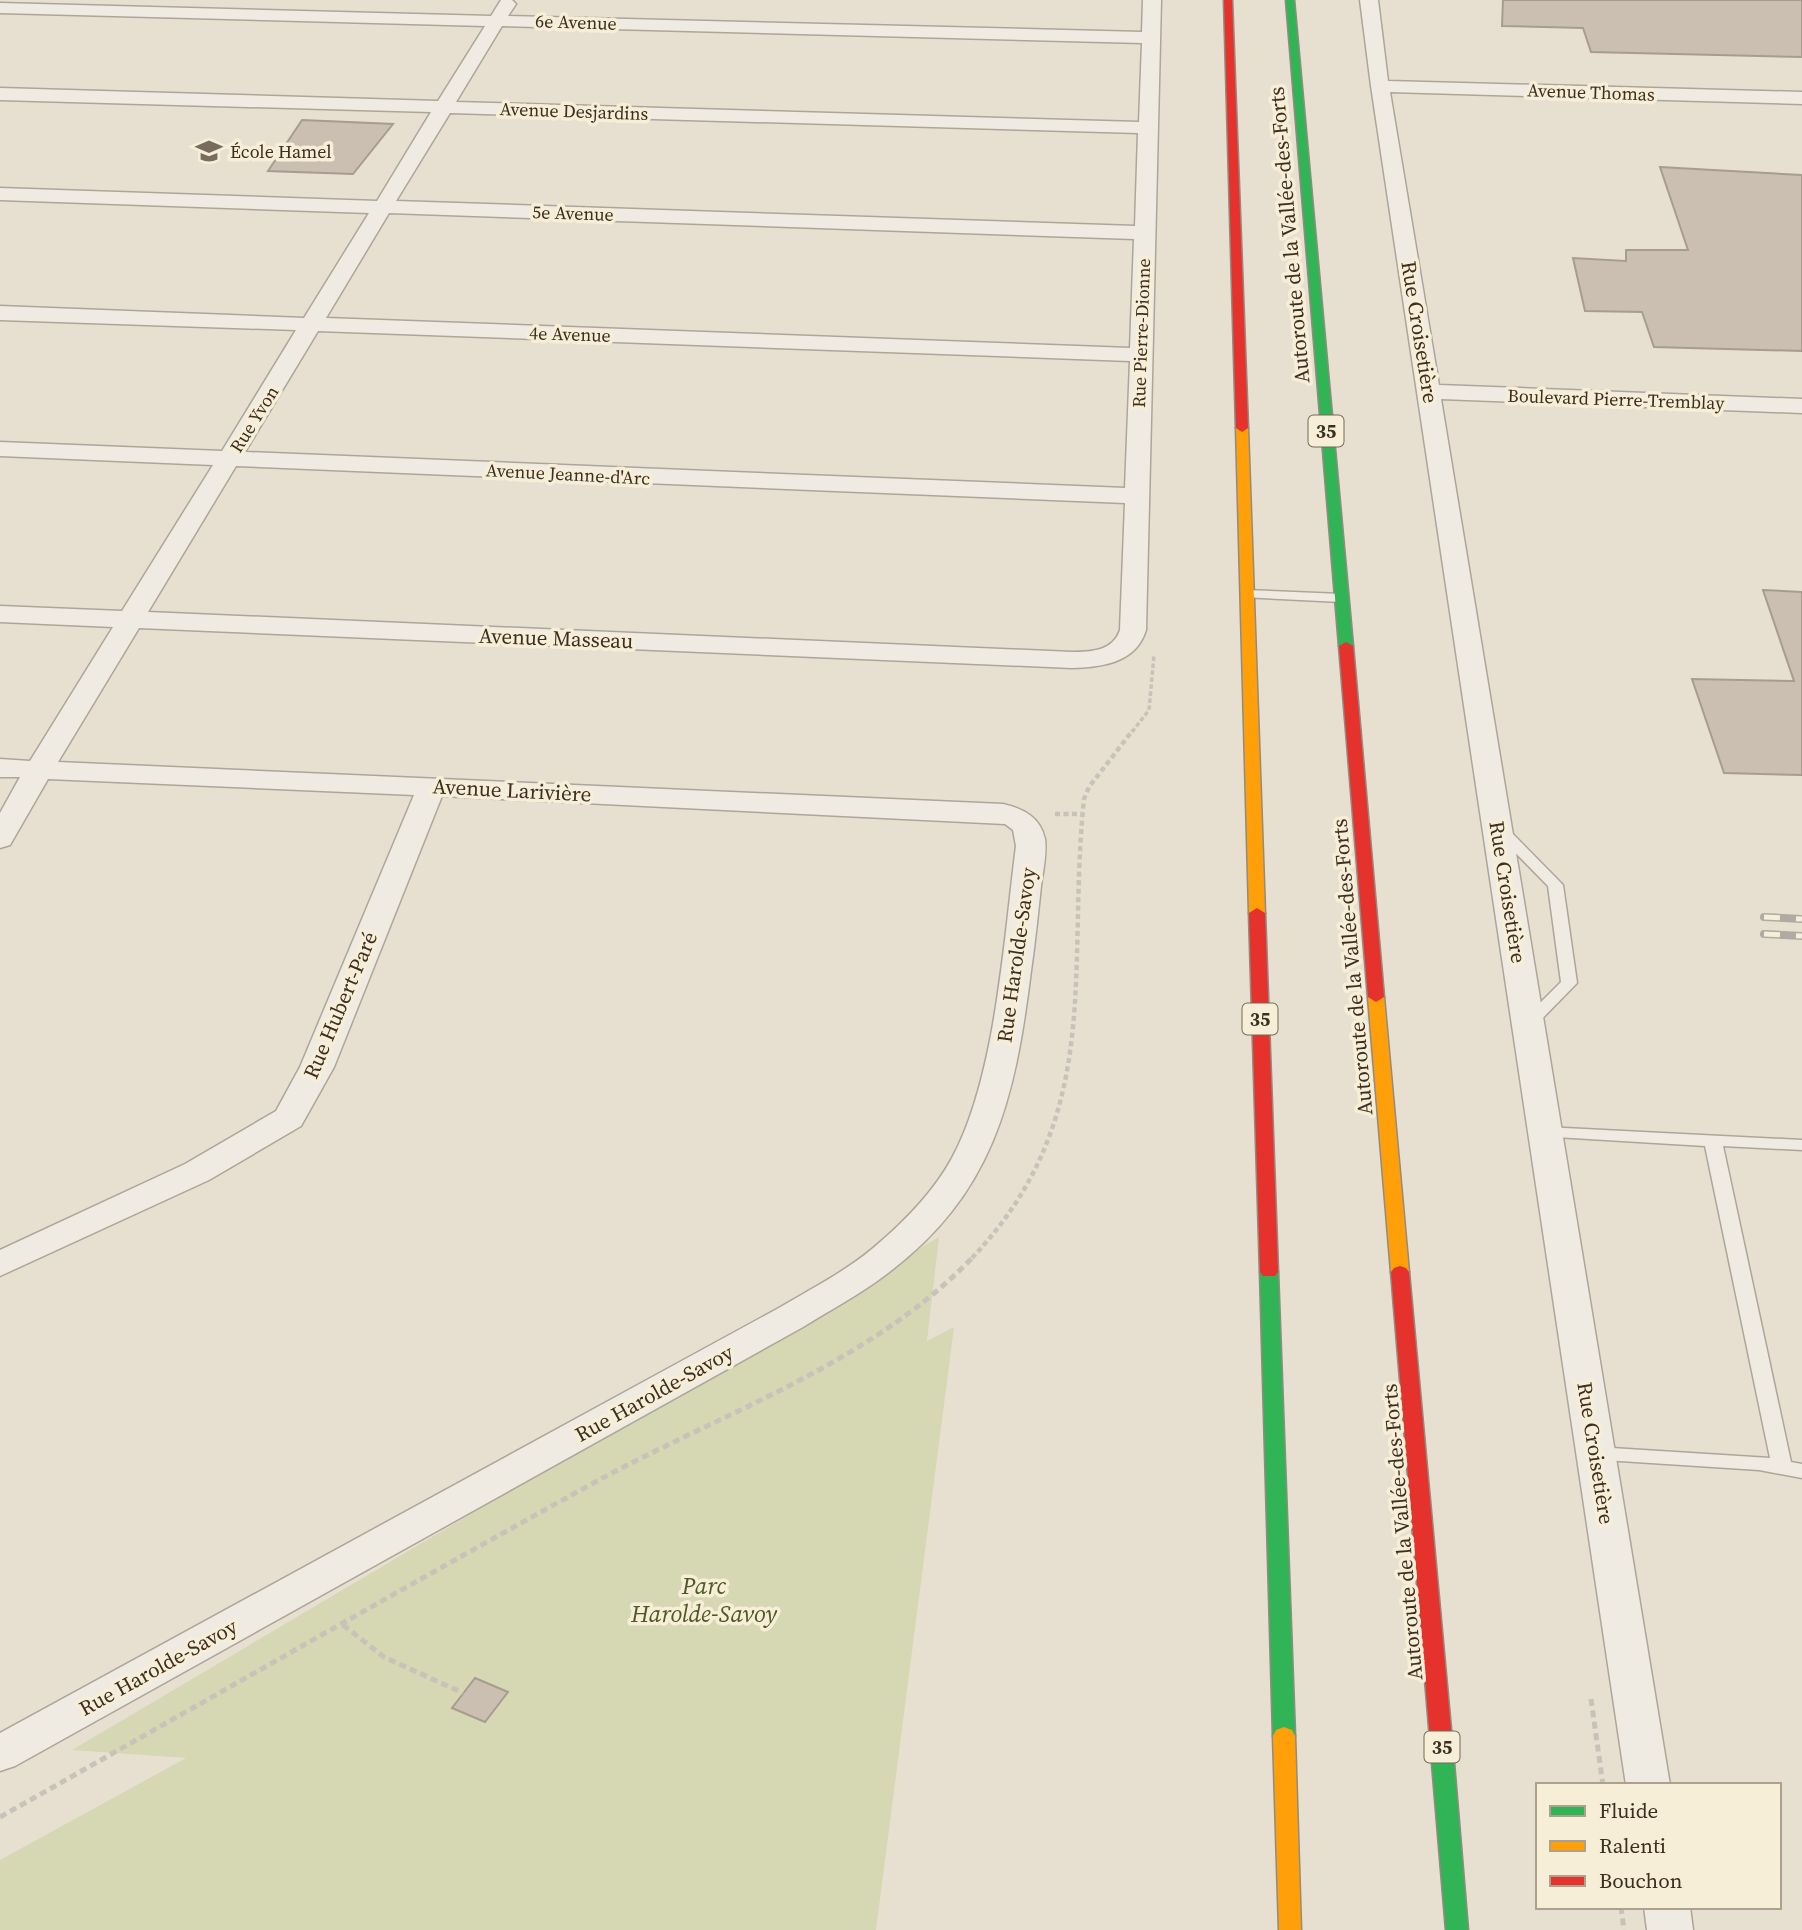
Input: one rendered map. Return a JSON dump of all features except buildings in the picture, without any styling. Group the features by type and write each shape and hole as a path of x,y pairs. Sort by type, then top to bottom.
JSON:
{"highway":[{"name":"35","path":"1228,0 1290,1930"},
{"name":"Autoroute de la Vallée-des-Forts","path":"1290,0 1457,1930"}],"street":[{"name":"Rue Pierre-Dionne","path":"1111,655 1124,647 1131,638 1152,0"},
{"name":"Rue Croisetière","path":"1369,0 1380,86 1648,1783"},
{"name":"6e Avenue","path":"0,8 504,10 1151,38"},
{"name":"Rue Yvon","path":"0,839 39,769 504,10"},
{"name":"Avenue Thomas","path":"1380,86 1802,98"},
{"name":"Avenue Desjardins","path":"0,94 1149,128"},
{"name":"5e Avenue","path":"0,194 1145,233"},
{"name":"4e Avenue","path":"0,313 1140,355"},
{"name":"Boulevard Pierre-Tremblay","path":"1429,392 1802,406"},
{"name":"Avenue Jeanne-d'Arc","path":"0,449 230,457 687,480 1136,496"},
{"name":"Avenue Masseau","path":"0,614 1062,660 1111,655"},
{"name":"Avenue Larivière","path":"0,768 972,811 1003,813 1022,820"},
{"name":"Rue Hubert-Paré","path":"0,1264 197,1172 289,1118 317,1067 432,786"},
{"name":"Rue Harolde-Savoy","path":"0,1755 790,1318 858,1277 906,1238 947,1191 962,1169 976,1144 993,1098 1011,1005 1031,846 1028,827 1022,820"},
{"path":"1667,1909 1670,1930"}],"lane":[{"path":"1247,594 1341,598"},
{"path":"1498,827 1555,885 1569,983 1528,1024"},
{"path":"1545,1132 1802,1145"},
{"path":"1713,1141 1782,1467"},
{"path":"1597,1454 1759,1463 1802,1471"}],"path":[{"path":"1060,813 1082,814 1089,787 1149,710 1153,674"},
{"path":"343,1625 352,1636 374,1651 463,1693"},
{"path":"1620,1909 1624,1930"}],"green space":[{"name":"Parc Harolde-Savoy","path":"939,1237 927,1341 954,1327 876,1930 0,1930 0,1860 186,1758 72,1750"}],"railway":[{"path":"1764,917 1802,919"},
{"path":"1764,934 1802,936"}],"traffic: fast":[{"path":"1290,0 1346,646"},
{"path":"1269,1272 1284,1736"},
{"path":"1442,1751 1457,1930"}],"traffic: slow":[{"path":"1242,428 1257,913"},
{"path":"1376,997 1400,1272"},
{"path":"1284,1736 1290,1930"}],"traffic: jam":[{"path":"1228,0 1242,428"},
{"path":"1346,646 1376,997"},
{"path":"1257,913 1269,1272"},
{"path":"1400,1272 1442,1751"}],"place":[{"name":"École Hamel","path":"209,151"}]}
